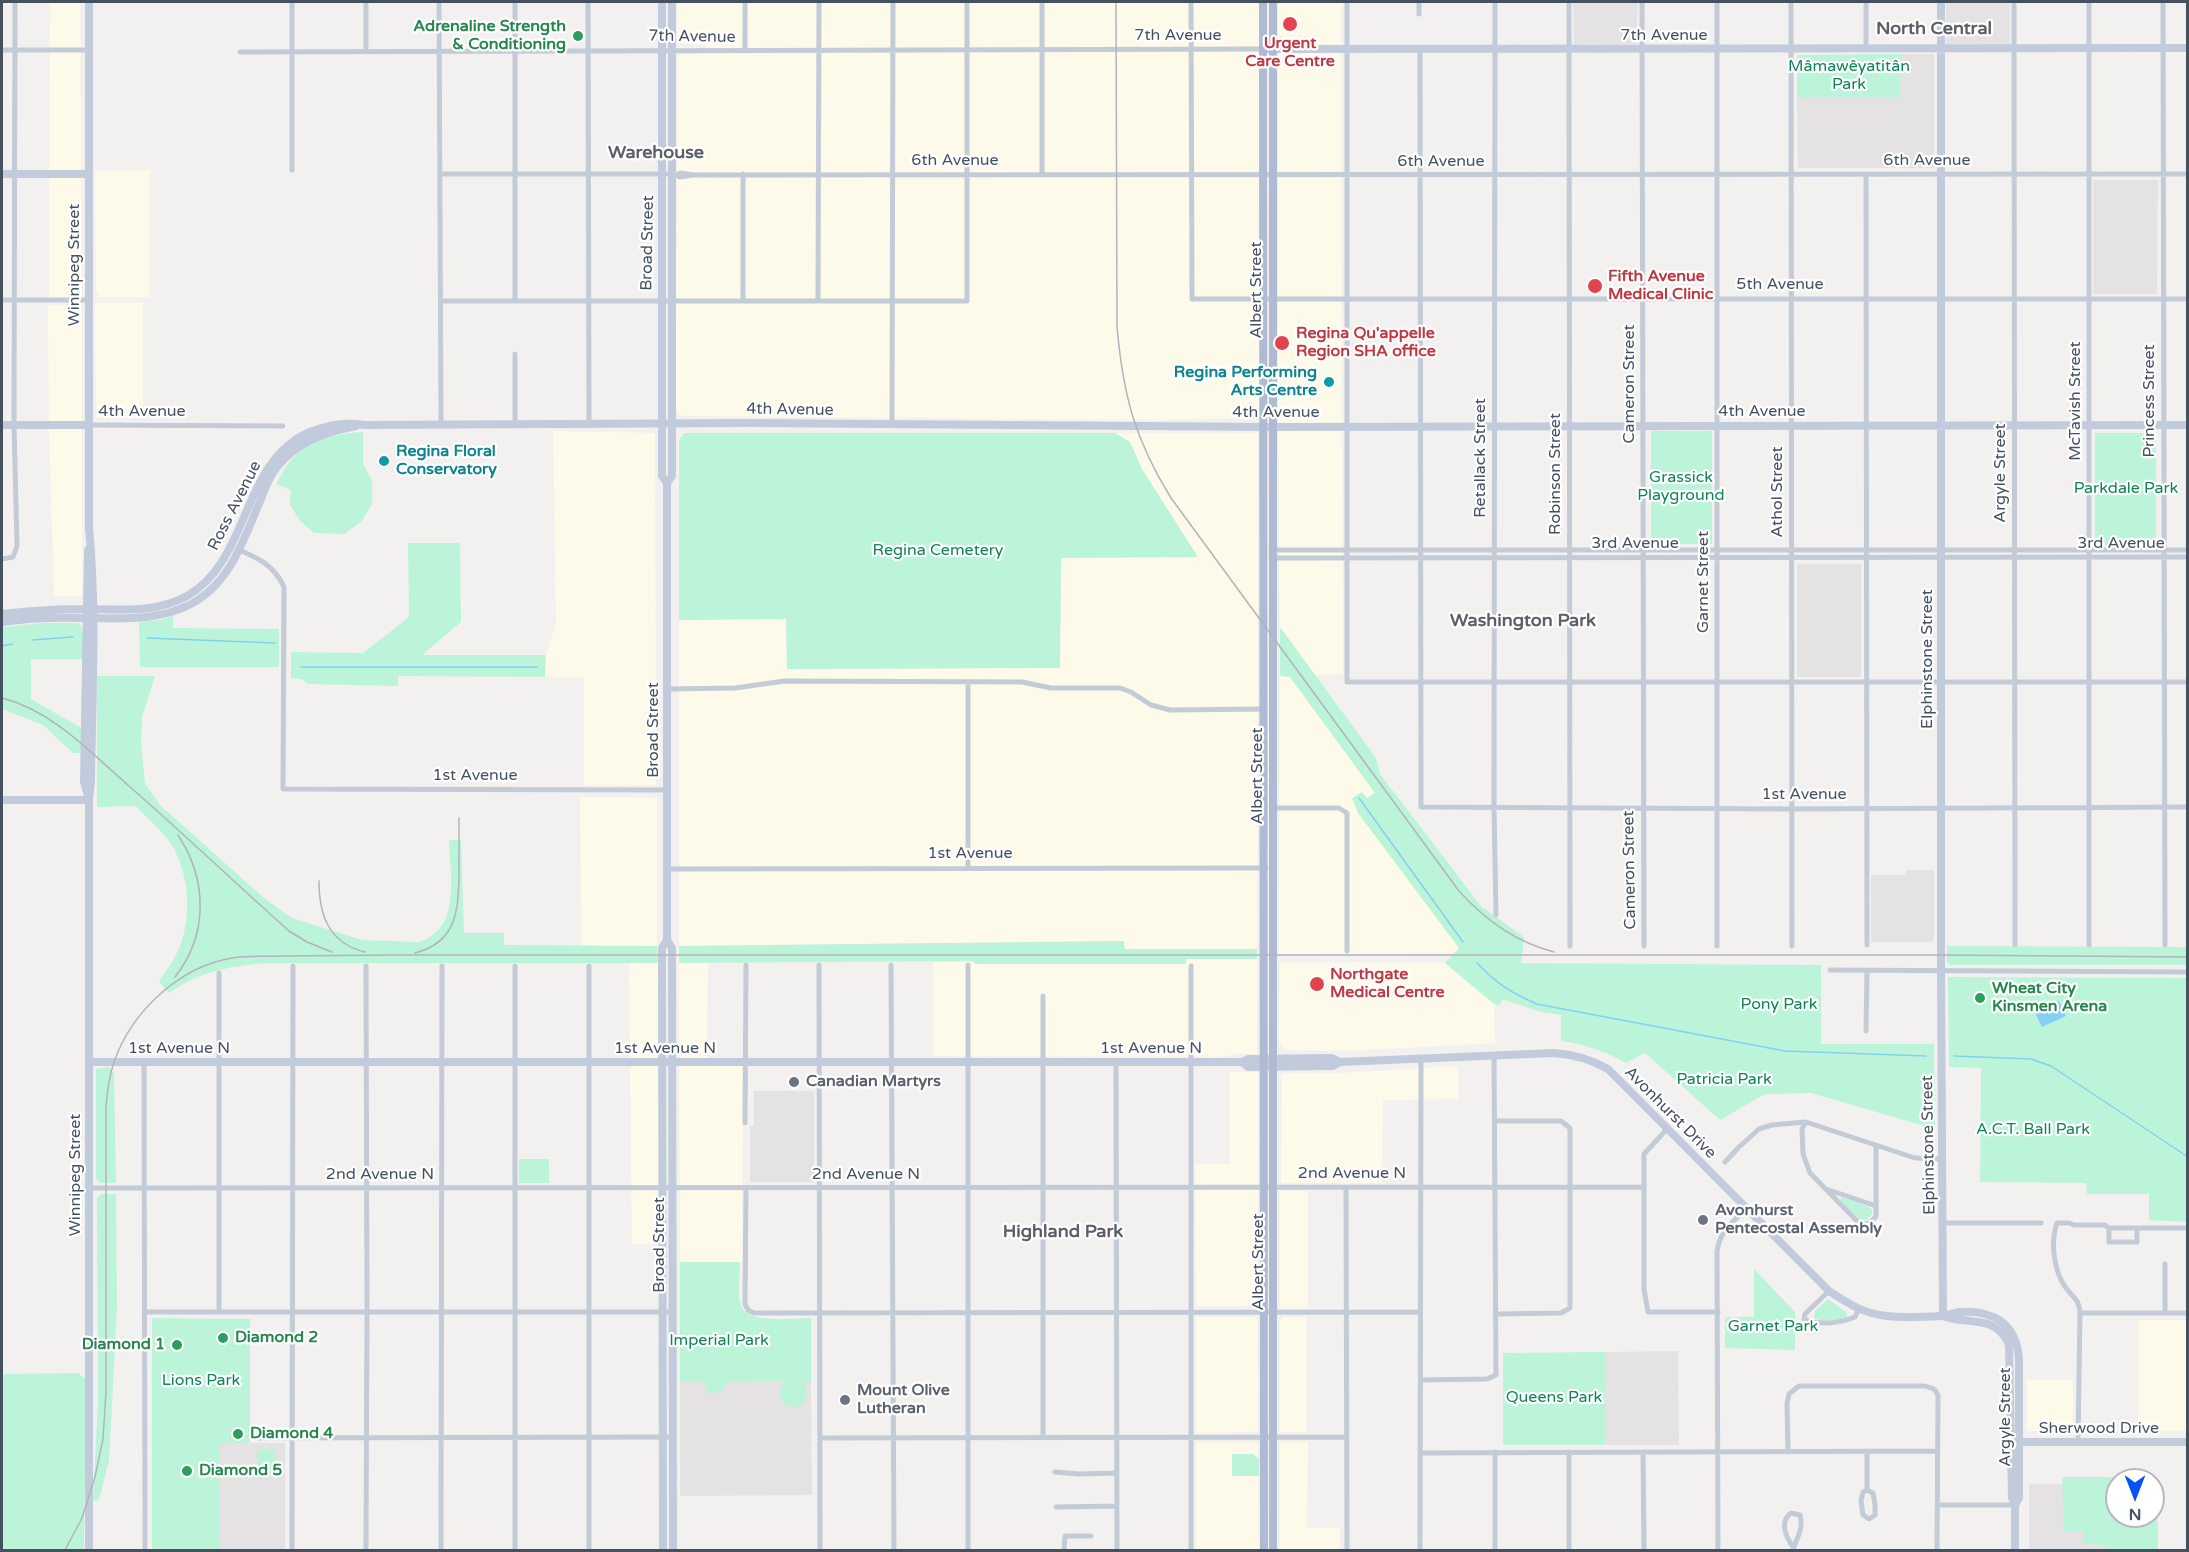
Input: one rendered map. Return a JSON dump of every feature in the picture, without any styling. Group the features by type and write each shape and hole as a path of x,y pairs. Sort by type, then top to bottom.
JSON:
{"main road":[{"name":"Albert Street","path":"1263,2 1267,49 1269,1188 1274,1313 1264,1551"},
{"name":"Albert Street","path":"1267,49 1273,2"},
{"name":"Albert Street","path":"1269,1188 1264,1313 1273,1551"}],"street":[{"path":"2,559 13,557 17,546 14,425 15,2"},
{"name":"Winnipeg Street","path":"89,2 90,613 84,782 89,800 89,1551"},
{"path":"292,2 292,170"},
{"path":"366,2 366,50"},
{"path":"439,2 441,424"},
{"path":"515,2 515,300"},
{"path":"588,2 589,424"},
{"name":"Broad Street","path":"662,2 662,476 667,483 667,940 662,948 663,1551"},
{"name":"Broad Street","path":"667,483 672,476 671,300 674,174 672,2"},
{"path":"745,2 745,51"},
{"path":"818,301 819,2"},
{"path":"892,424 893,2"},
{"path":"441,301 967,301 969,175 967,2"},
{"path":"1042,2 1042,175"},
{"path":"1191,2 1191,175"},
{"path":"1347,2 1347,682 2187,682"},
{"path":"1419,2 1419,14"},
{"name":"Retallack Street","path":"1495,2 1494,807 1496,915"},
{"name":"Robinson Street","path":"1569,2 1570,946"},
{"name":"Cameron Street","path":"1642,2 1644,946"},
{"name":"Garnet Street","path":"1717,2 1717,946"},
{"name":"Athol Street","path":"1791,2 1792,946"},
{"path":"1866,2 1866,49"},
{"name":"Elphinstone Street","path":"1941,2 1943,1316"},
{"name":"Argyle Street","path":"2014,2 2015,945"},
{"name":"McTavish Street","path":"2089,2 2089,945"},
{"name":"Princess Street","path":"2163,2 2165,945"},
{"name":"7th Avenue","path":"240,52 2187,48"},
{"path":"1420,49 1420,682"},
{"path":"2,50 89,50"},
{"path":"2,174 89,174"},
{"name":"6th Avenue","path":"440,174 674,174 680,177 743,174 2187,174"},
{"path":"743,174 743,301"},
{"name":"5th Avenue","path":"1191,175 1192,299 2187,299"},
{"path":"1866,175 1867,945"},
{"path":"2,300 89,300"},
{"path":"515,354 515,424"},
{"name":"Ross Avenue","path":"2,622 132,610 170,604 187,596 203,585 217,569 267,468 277,456 292,442 320,429 348,423 364,425"},
{"name":"4th Avenue","path":"364,425 672,423 1268,427 2187,425"},
{"name":"4th Avenue","path":"2,425 283,426"},
{"name":"Ross Avenue","path":"2,614 42,610 90,613 130,619 153,618 192,603 219,582 240,550 267,485 275,469 285,458 295,449 328,432 364,425"},
{"path":"230,546 240,550"},
{"name":"1st Avenue","path":"240,550 270,565 284,586 283,789 667,790"},
{"name":"3rd Avenue","path":"1268,554 1346,550 1866,550 2014,558 2187,557"},
{"name":"3rd Avenue","path":"1268,554 1347,558 1866,558 2014,550 2187,550"},
{"path":"667,689 735,688 785,681 1022,682 1051,688 1120,688 1151,705 1170,710 1268,709"},
{"path":"968,682 968,867"},
{"name":"1st Avenue","path":"1420,682 1421,807 1791,809 2187,807"},
{"path":"2,800 89,800"},
{"path":"1268,808 1339,808 1347,813 1347,951"},
{"name":"1st Avenue","path":"667,869 1268,868"},
{"name":"Broad Street","path":"667,940 672,948 673,1551"},
{"path":"745,1123 746,965"},
{"path":"819,965 820,1551"},
{"path":"891,965 894,1551"},
{"path":"968,965 968,1551"},
{"path":"292,1551 293,966"},
{"path":"366,966 368,1312 366,1551"},
{"path":"441,1551 442,966"},
{"path":"515,966 515,1551"},
{"path":"589,966 589,1551"},
{"path":"1191,966 1191,1551"},
{"path":"1830,970 2187,972"},
{"path":"1866,1031 1867,970"},
{"path":"219,973 219,1312"},
{"path":"1043,996 1041,1188 1043,1437"},
{"name":"Avonhurst Drive","path":"1269,1063 1333,1066 1340,1062 1571,1054 1590,1059 1608,1069 1829,1291 1858,1310 1886,1316 1943,1316 1957,1312 1986,1314 2005,1324 2010,1331"},
{"path":"1421,1380 1487,1379 1496,1375 1494,1055"},
{"path":"1420,1551 1421,1058"},
{"name":"1st Avenue N","path":"89,1062 1242,1062 1248,1059 1269,1063"},
{"path":"144,1062 145,1551"},
{"path":"1116,1062 1117,1551"},
{"path":"1496,1121 1561,1121 1570,1128 1571,1188 1570,1308 1561,1312 1496,1314"},
{"path":"1725,1162 1759,1129 1772,1125 1806,1122 1915,1158 1943,1159"},
{"path":"1806,1122 1802,1129 1803,1154 1810,1173 1859,1223 1865,1225 1872,1222 1876,1216 1876,1146"},
{"path":"1667,1129 1644,1154 1644,1290 1648,1312 1718,1312"},
{"name":"2nd Avenue N","path":"89,1188 1643,1187"},
{"path":"746,1188 745,1304 748,1310 754,1313 1420,1312"},
{"path":"1346,1188 1347,1551"},
{"path":"1824,1189 1876,1206"},
{"path":"1718,1551 1718,1243 1723,1232 1747,1208"},
{"path":"1943,1223 2042,1223"},
{"path":"2078,1442 2080,1313 2078,1301 2066,1288 2057,1273 2055,1230 2057,1223 2069,1223 2074,1226 2105,1225 2109,1228 2187,1228"},
{"path":"2109,1228 2109,1242 2137,1242 2137,1228"},
{"path":"2165,1263 2165,1313"},
{"path":"1829,1291 1805,1314 1804,1319 1810,1322 1842,1322 1855,1317 1858,1310"},
{"path":"144,1312 674,1312"},
{"path":"2080,1313 2187,1313"},
{"name":"Avonhurst Drive","path":"1943,1316 1955,1320 1986,1323 2001,1332"},
{"name":"Argyle Street","path":"2010,1331 2019,1348 2012,1498 2015,1505 2015,1551"},
{"name":"Argyle Street","path":"2001,1332 2006,1338 2011,1353 2015,1442"},
{"path":"1788,1452 1787,1403 1789,1394 1799,1386 1926,1386 1934,1389 1938,1395 1937,1551"},
{"path":"255,1438 673,1437"},
{"path":"820,1438 1347,1437"},
{"name":"Sherwood Drive","path":"2015,1442 2187,1442"},
{"path":"1421,1452 1937,1451"},
{"path":"1495,1452 1495,1551"},
{"path":"1569,1452 1569,1551"},
{"path":"1643,1452 1644,1551"},
{"path":"1867,1452 1867,1490"},
{"path":"1055,1472 1117,1473"},
{"path":"1867,1490 1873,1493 1875,1504 1875,1515 1869,1519 1863,1515 1861,1505 1863,1492 1867,1490"},
{"path":"1938,1506 2015,1505"},
{"path":"1056,1507 1117,1506"},
{"path":"1791,1513 1800,1515 1801,1520 1800,1537 1793,1549 1785,1530 1785,1521 1791,1513"},
{"path":"1064,1551 1065,1536 1091,1536"}],"shaded area":[{"path":"50,2 80,2 82,298 49,298"},
{"path":"677,2 1259,2 1260,418 1142,420 685,416 679,414 676,409 677,59 680,54 705,54 706,45 677,43"},
{"path":"1278,2 1341,2 1342,423 1278,423"},
{"path":"1573,2 1638,2 1636,44 1574,44"},
{"path":"1946,2 2010,2 2010,44 1946,44"},
{"path":"1901,54 1934,54 1934,168 1798,168 1797,98 1900,97"},
{"path":"150,170 150,297 98,297 96,293 95,171"},
{"path":"2093,180 2158,180 2157,294 2093,294"},
{"path":"95,303 143,303 143,418 96,417"},
{"path":"48,305 82,305 82,596 54,596"},
{"path":"1278,430 1342,430 1343,674 1315,675 1280,627"},
{"path":"553,431 655,433 656,785 584,785 584,677 545,677 546,655 556,623"},
{"path":"1115,433 1258,433 1257,949 1124,949 1124,941 679,946 679,620 786,619 787,669 1060,667 1061,558 1197,557 1142,469 1130,442"},
{"path":"1797,564 1861,564 1861,677 1797,677"},
{"path":"1280,676 1289,676 1375,793 1367,798 1358,813 1459,948 1454,953 1279,954"},
{"path":"580,797 657,798 657,946 581,946"},
{"path":"1906,870 1934,870 1934,939 1932,942 1871,942 1871,875 1905,875"},
{"path":"1186,959 1257,959 1257,1054 1234,1054 1223,1057 933,1056 933,962 1185,964"},
{"path":"1280,962 1445,963 1494,1004 1495,1043 1345,1051 1285,1050 1279,1042"},
{"path":"629,963 658,963 660,1244 632,1244"},
{"path":"679,963 708,963 707,1065 743,1065 742,1262 680,1262"},
{"path":"1458,1066 1458,1099 1383,1100 1382,1183 1281,1183 1282,1073 1343,1073"},
{"path":"1230,1072 1258,1072 1258,1306 1196,1306 1195,1164 1230,1164"},
{"path":"754,1091 814,1091 814,1182 750,1182 750,1126 754,1125"},
{"path":"1280,1191 1308,1191 1308,1308 1280,1308"},
{"path":"1196,1317 1255,1317 1258,1319 1257,1432 1196,1433"},
{"path":"1283,1317 1306,1317 1306,1432 1280,1432 1280,1321"},
{"path":"2138,1320 2187,1320 2187,1431 2138,1431"},
{"path":"1678,1351 1679,1445 1605,1445 1605,1352"},
{"path":"2027,1380 2073,1380 2073,1432 2027,1431"},
{"path":"811,1381 812,1495 680,1496 680,1382"},
{"path":"1196,1442 1254,1442 1258,1444 1259,1550 1196,1550"},
{"path":"1280,1442 1308,1442 1307,1528 1340,1528 1340,1550 1280,1550"},
{"path":"220,1443 285,1443 285,1550 220,1550"},
{"path":"2029,1484 2083,1484 2083,1544 2107,1545 2107,1550 2029,1550"}],"green space":[{"name":"Mâmawêyatitân Park","path":"1901,54 1900,97 1797,98 1797,55"},
{"name":"Grassick Playground","path":"1651,431 1712,431 1712,544 1651,544"},
{"path":"363,432 363,463 372,481 372,504 361,522 344,534 314,533 300,521 290,505 291,490 276,484 285,468 307,446 324,438"},
{"name":"Regina Cemetery","path":"684,433 1115,433 1130,442 1142,469 1198,557 1061,558 1060,668 787,669 786,619 679,620 679,440"},
{"name":"Parkdale Park","path":"2095,433 2156,433 2156,545 2095,545"},
{"path":"408,543 460,543 461,622 422,655 546,655 545,677 398,676 398,686 308,684 302,679 291,678 291,652 363,653 409,617"},
{"path":"173,616 173,628 279,629 279,667 140,667 139,622"},
{"path":"43,623 79,623 83,629 83,659 31,659 31,699 82,728 82,753 73,753 43,725 2,709 2,627"},
{"path":"1280,627 1376,758 1380,774 1481,906 1524,937 1521,963 1821,965 1821,1044 1934,1044 1935,1129 1811,1093 1765,1094 1720,1120 1645,1053 1626,1063 1595,1049 1561,1041 1561,1015 1541,1012 1502,999 1500,1005 1494,1004 1445,963 1459,948 1358,813 1352,798 1362,792 1367,798 1375,793 1290,677 1280,676"},
{"path":"97,676 155,676 142,717 141,742 145,783 160,805 264,898 292,918 362,940 419,942 433,935 442,925 448,913 451,884 449,840 461,840 464,933 504,933 504,945 657,946 658,963 266,963 204,974 169,993 159,982 183,939 187,912 186,885 179,859 170,842 136,806 97,807"},
{"path":"1124,941 1125,949 1257,949 1257,959 1186,959 1186,964 975,964 973,961 679,963 679,946"},
{"path":"1947,946 2187,947 2187,965 1950,965 1947,962"},
{"name":"A.C.T. Ball Park","path":"1948,977 2187,978 2187,1222 2149,1220 2149,1194 2087,1194 2086,1183 1980,1182 1981,1068 1949,1067"},
{"path":"109,1067 114,1074 116,1183 100,1183 96,1179 96,1069"},
{"path":"519,1159 549,1159 549,1183 519,1183"},
{"path":"101,1194 116,1194 117,1309 109,1460 99,1500 93,1501 98,1399 97,1198"},
{"path":"1842,1197 1869,1207 1872,1215 1866,1220 1859,1219 1840,1200"},
{"name":"Imperial Park","path":"680,1262 740,1262 739,1296 745,1311 761,1318 811,1318 811,1381 804,1382 807,1391 804,1403 796,1407 785,1405 779,1393 787,1381 727,1382 721,1392 708,1393 705,1382 680,1382"},
{"name":"Garnet Park","path":"1754,1269 1795,1312 1795,1350 1725,1348 1725,1317 1754,1317"},
{"path":"1828,1299 1846,1312 1847,1317 1830,1320 1814,1318 1815,1311"},
{"name":"Lions Park","path":"152,1318 250,1319 250,1443 220,1444 220,1550 152,1550"},
{"name":"Queens Park","path":"1605,1352 1605,1445 1503,1445 1503,1353"},
{"path":"78,1373 86,1379 84,1550 2,1550 2,1374"},
{"path":"257,1450 276,1450 276,1471 258,1471"},
{"path":"1232,1454 1253,1454 1259,1459 1259,1476 1232,1476"},
{"path":"2062,1477 2105,1477 2105,1528 2158,1528 2158,1550 2107,1550 2106,1545 2083,1544 2083,1531 2064,1531"}],"water":[{"path":"2059,1001 2066,1016 2042,1027 2035,1013"}],"waterway":[{"path":"32,640 73,637"},
{"path":"147,638 275,643"},
{"path":"2,646 12,644"},
{"path":"301,667 537,667"},
{"path":"1359,798 1463,942"},
{"path":"1477,963 1504,987 1537,1004 1785,1051 1926,1056"},
{"path":"1954,1056 2031,1059 2051,1066 2188,1157"}],"railway":[{"path":"1116,2 1117,327 1127,396 1148,456 1171,498 1459,891 1502,929 1526,942 1554,952"},
{"path":"2,698 38,712 70,734 289,931 307,942 332,952"},
{"path":"415,953 439,941 447,933 456,913 459,888 459,818"},
{"path":"175,977 194,943 199,925 200,906 195,870 178,835"},
{"path":"319,881 321,905 328,926 342,942 365,952"},
{"path":"65,1550 82,1518 95,1477 103,1439 106,1392 106,1107 111,1073 122,1043 145,1009 176,981 212,963 244,957 392,955 2188,957"}],"place":[{"name":"Urgent Care Centre","path":"1290,24"},
{"name":"Adrenaline Strength & Conditioning","path":"578,36"},
{"name":"Fifth Avenue Medical Clinic","path":"1595,286"},
{"name":"Regina Qu'appelle Region SHA office","path":"1282,343"},
{"name":"Regina Performing Arts Centre","path":"1329,382"},
{"name":"Regina Floral Conservatory","path":"384,461"},
{"name":"Northgate Medical Centre","path":"1317,984"},
{"name":"Wheat City Kinsmen Arena","path":"1980,998"},
{"name":"Canadian Martyrs","path":"794,1082"},
{"name":"Avonhurst Pentecostal Assembly","path":"1703,1220"},
{"name":"Diamond 2","path":"223,1338"},
{"name":"Diamond 1","path":"177,1345"},
{"name":"Mount Olive Lutheran","path":"845,1400"},
{"name":"Diamond 4","path":"238,1434"},
{"name":"Diamond 5","path":"187,1471"}],"district":[{"name":"North Central","path":"1934,29"},
{"name":"Warehouse","path":"656,153"},
{"name":"Washington Park","path":"1523,621"},
{"name":"Highland Park","path":"1063,1232"}],"park label":[{"name":"Pony Park","path":"1779,1005"},
{"name":"Patricia Park","path":"1724,1080"}]}
